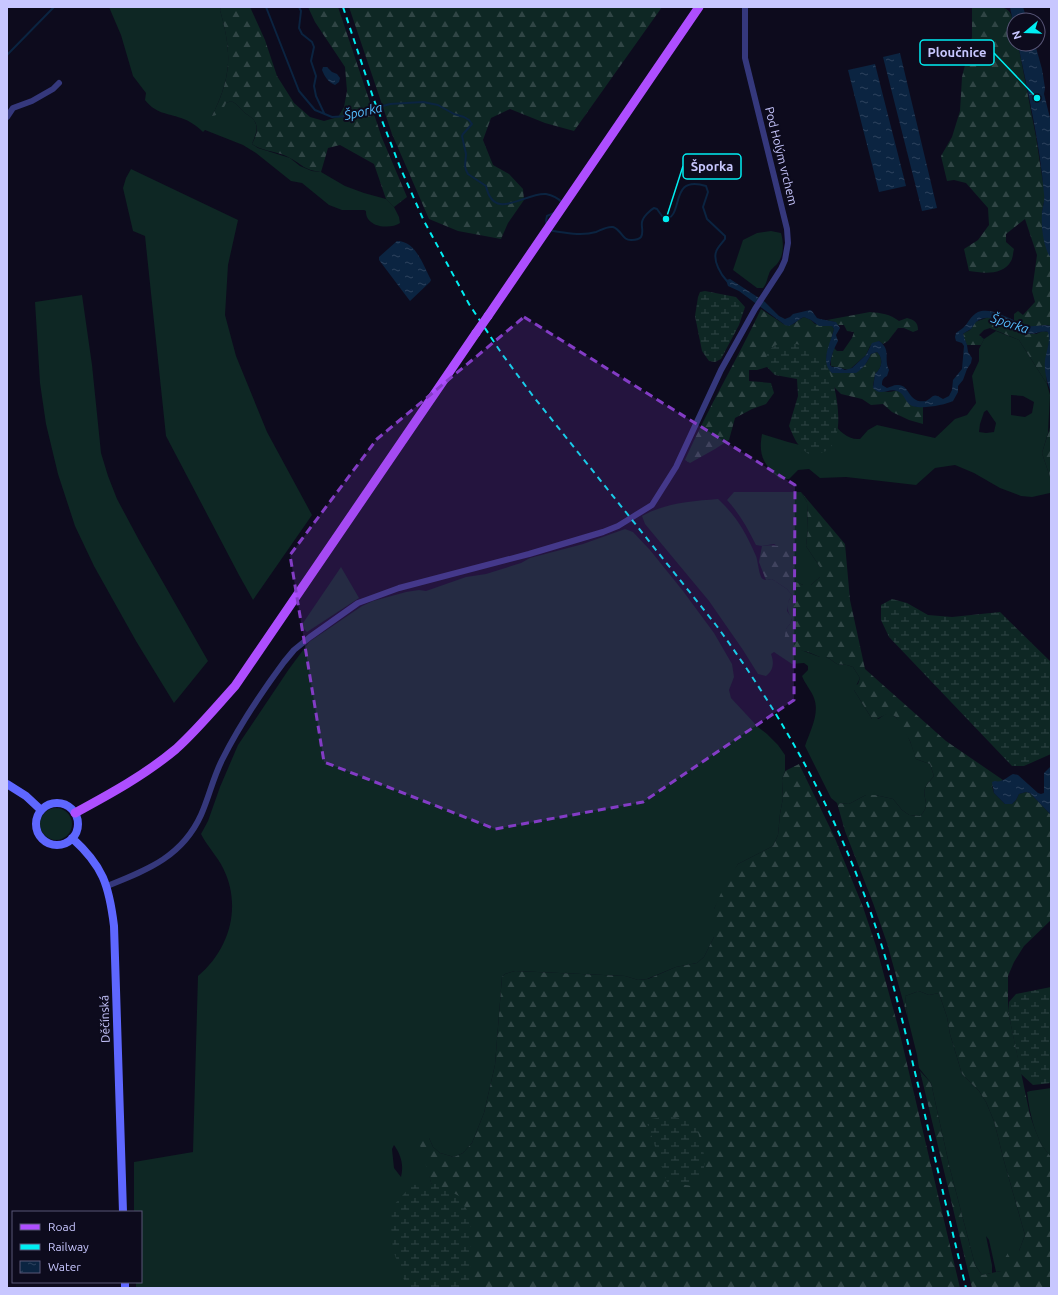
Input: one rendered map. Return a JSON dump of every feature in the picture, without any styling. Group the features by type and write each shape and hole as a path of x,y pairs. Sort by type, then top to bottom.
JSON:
{"main road":[{"path":"75,813 140,776 176,749 235,686 699,7"},
{"path":"7,784 26,796 41,810"},
{"path":"52,803 60,803 67,806 75,813 77,826 72,838 65,843 56,845 48,843 41,838 37,832 37,816 41,810 52,803"},
{"name":"Děčínská","path":"72,838 95,862 107,886 112,904 114,926 123,1211"}],"street":[{"name":"Pod Holým vrchem","path":"107,886 154,866 172,854 186,839 198,822 214,777 228,748 284,662 294,650 310,637 358,603 399,588 522,556 603,532 618,526 652,505 676,468 721,370 754,309 781,269 785,260 788,243 787,229 745,58 745,7"},
{"path":"7,117 13,108 32,101 53,89 59,82"}],"highlighted area":[{"path":"524,317 795,485 794,700 643,802 495,829 324,762 290,555 377,439"}],"green space":[{"path":"109,7 221,7 220,10 227,39 228,64 219,102 212,116 226,103 231,101 233,102 255,122 257,128 252,144 258,148 290,158 300,166 312,171 321,172 345,186 386,199 394,207 400,223 390,226 379,226 369,221 366,211 364,210 342,210 329,205 302,183 291,181 256,153 243,145 205,130 203,132 196,126 181,118 153,108 145,100 146,93 133,76 121,35"},
{"path":"221,7 250,7 265,40 277,76 294,103 310,117 324,121 338,117 344,107 347,91 345,67 315,22 308,7 338,7 382,138 407,197 394,207 386,199 374,164 340,145 328,148 321,172 315,171 307,169 281,154 261,149 252,144 257,132 255,122 233,102 231,101 226,103 221,112 212,116 219,102 223,89 228,64 227,39 220,10"},
{"path":"349,7 662,7 574,131 545,123 510,109 491,118 483,140 493,165 509,174 523,189 524,200 508,223 501,239 458,231 429,219 392,134"},
{"path":"972,7 995,7 1002,8 1009,12 1006,12 1006,52 1020,52 1036,137 1045,196 1042,213 1043,234 1051,259 1051,326 1046,325 1030,327 1014,321 1014,314 1018,311 1023,315 1035,302 1032,291 1037,255 1025,219 1006,234 1006,242 1014,249 1012,260 1007,266 998,271 992,272 969,271 964,249 978,240 989,225 988,208 966,183 954,180 947,181 941,156 952,137 960,111 962,77 972,37"},
{"path":"131,169 238,220 228,265 225,315 236,356 267,432 312,515 253,600 166,436 145,236 133,231 123,188"},
{"path":"771,231 781,233 783,241 782,253 777,264 770,271 763,288 757,288 733,270 743,240 757,233"},
{"path":"705,291 736,297 745,307 739,325 721,359 715,362 709,361 702,351 695,316 700,292"},
{"path":"82,295 92,365 101,453 108,476 117,499 140,542 208,661 174,703 136,641 94,566 75,526 58,474 46,424 40,383 35,302"},
{"path":"761,309 785,325 794,324 804,317 811,320 815,324 832,326 834,329 826,357 832,373 850,372 860,369 868,361 871,354 877,352 881,358 881,366 875,374 873,386 886,392 898,391 902,393 913,406 923,407 923,424 909,420 892,412 883,404 871,405 862,399 841,394 825,378 774,365 757,370 749,370 749,381 771,383 774,393 766,404 752,409 735,418 729,440 690,463 685,460"},
{"path":"870,312 889,315 899,321 907,318 916,323 918,330 913,332 904,328 898,328 888,341 883,344 879,341 870,346 866,355 849,370 831,366 834,348 837,351 843,351 852,338 854,332 847,331 844,325 838,325 835,322 827,320"},
{"path":"989,317 997,319 1024,333 1036,334 1043,331 1048,332 1050,337 1045,365 1047,384 1019,340 990,328 984,330 979,335 984,339 981,345 967,345 963,336 964,333 970,330 975,322"},
{"path":"996,331 1019,340 1047,384 1050,395 1048,433 1042,453 1051,480 1050,493 1032,497 1021,496 1000,488 974,473 955,465 935,468 916,485 846,477 820,478 809,469 798,470 789,479 780,479 766,464 761,448 762,434 800,445 831,421 844,434 855,439 860,439 868,430 877,425 935,438 955,419 967,415 976,403 972,376 979,361 979,349 984,339","holes":["1011,395 1023,396 1034,402 1032,413 1025,417 1011,415","987,410 996,423 994,432 979,432 984,412"]},
{"path":"789,343 810,348 825,363 833,381 838,406 838,430 835,440 830,448 823,452 810,455 802,449 789,426 798,396 797,379 775,375 766,366 767,352 775,345"},
{"path":"1051,424 1051,480 1042,453"},
{"path":"734,492 801,492 807,502 808,530 806,546 820,567 820,577 811,585 803,585 796,582 793,576 795,558 774,544 762,546 756,545 736,511 727,500"},
{"path":"801,492 845,544 850,600 865,669 946,741 1003,780 992,786 994,793 1005,804 1012,804 1019,794 1026,792 1030,793 1051,815 1051,920 1024,946 1014,962 1008,976 1008,1011 1030,1115 1041,1142 1051,1157 1051,1288 972,1288 920,1071 931,1083 950,1169 975,1265 982,1275 1001,1271 1001,1265 1009,1251 1019,1251 1025,1235 994,1121 986,1102 979,1091 962,1074 939,993 929,995 919,991 905,996 908,1019 887,943 845,831 837,803 849,804 866,795 875,795 893,799 902,810 909,815 920,816 926,808 924,794 926,786 934,776 930,764 916,759 910,741 896,717 888,714 875,720 872,719 854,690 854,686 858,684 860,678 853,667 837,664 826,657 820,657 808,652 789,648 784,642 786,629 792,619 788,607 792,595 787,589 772,579 766,580 759,562 762,546 777,546 784,548 795,558 793,576 796,582 803,585 811,585 820,577 820,567 806,546 808,530 807,502"},
{"path":"718,499 735,518 748,539 756,556 762,578 765,580 772,579 787,589 792,595 789,600 787,611 792,618 786,629 786,635 801,650 820,657 826,657 837,664 853,667 860,678 854,690 872,719 878,719 886,714 894,716 903,726 913,748 916,759 930,764 934,776 926,786 924,794 926,808 920,816 909,815 902,810 893,799 875,795 866,795 849,804 837,803 831,798 805,746 814,722 816,710 814,698 802,676 808,670 808,666 804,663 792,664 774,652 771,654 773,663 769,674 766,676 758,674 709,601 645,524 642,516 669,505"},
{"path":"625,529 633,532 650,550 714,633 732,664 734,677 729,690 731,698 758,727 778,745 785,755 785,771 782,780 783,798 778,835 773,846 738,864 714,909 714,937 704,957 697,963 676,967 647,979 638,980 625,976 515,971 505,974 502,977 495,1065 484,1113 472,1143 463,1153 454,1157 440,1153 433,1147 429,1138 429,1174 432,1186 435,1288 136,1288 136,1283 142,1283 142,1211 134,1211 134,1162 193,1152 198,976 218,953 225,940 230,926 232,912 232,897 229,882 218,859 201,834 208,821 220,787 238,745 309,642 362,606 373,601 406,592 419,590 426,591 466,577 486,574 521,563 530,558 583,544","holes":["394,1145 400,1156 402,1164 401,1177 394,1168 392,1149"]},
{"path":"341,567 359,598 307,632 301,626"},
{"path":"892,599 907,603 928,615 952,617 1000,612 1051,662 1051,754 1024,766 1012,766 889,637 881,620 881,605"},
{"path":"799,764 834,836 863,907 876,946 899,1030 960,1288 435,1288 432,1186 419,1142 422,1134 429,1138 433,1147 440,1153 454,1157 463,1153 472,1143 484,1113 495,1065 502,977 505,974 515,971 625,976 638,980 648,979 676,967 697,963 704,957 714,937 714,909 725,884 738,864 773,846 778,835 783,798 782,780 785,771"},
{"path":"53,808 59,808 69,815 72,824 71,830 65,837 59,840 53,840 43,833 40,827 40,821 47,811"},
{"path":"1051,987 1051,1083 1033,1085 1021,1074 1008,1011 1009,1002 1016,994"},
{"path":"919,991 929,995 939,993 962,1074 979,1091 986,1102 994,1121 1025,1235 1019,1251 1014,1252 1001,1271 996,1272 989,1240 986,1236 992,1265 992,1273 982,1275 975,1265 950,1169 931,1083 919,1068 908,1019 905,996"},
{"path":"1051,1088 1051,1157 1041,1143 1034,1127 1027,1092"},
{"path":"668,1116 695,1121 705,1158 703,1176 692,1186 667,1182 646,1120"},
{"path":"436,1184 461,1197 470,1217 471,1288 407,1288 393,1250 391,1226 392,1207 412,1185"}],"water":[{"path":"1010,7 1023,7 1025,12 1011,12"},
{"path":"1020,52 1037,52 1042,69 1045,88 1044,94 1051,122 1051,259 1044,242 1042,230 1044,196 1040,156"},
{"path":"900,53 937,208 922,211 883,57"},
{"path":"875,64 906,186 879,192 848,70"},
{"path":"323,67 327,67 332,72 337,74 340,78 339,82 335,85 329,81 322,70"},
{"path":"397,241 404,242 414,249 422,261 431,280 410,301 379,260 379,257"},
{"path":"730,279 765,302 779,316 785,319 793,314 810,310 817,318 836,322 840,328 836,335 838,341 831,358 830,365 832,367 839,367 845,370 852,368 866,355 872,343 879,341 885,348 887,366 889,370 887,376 883,379 882,385 887,388 896,385 901,386 905,388 915,400 920,401 926,401 933,396 943,399 949,396 952,390 953,380 962,369 964,346 962,343 956,341 956,333 962,329 978,312 990,311 1028,326 1051,326 1051,392 1047,381 1045,368 1049,339 1048,332 1028,334 1019,331 1001,321 988,318 976,322 971,329 963,334 968,352 972,358 963,380 958,386 958,392 953,401 931,407 913,406 909,404 899,392 894,390 879,392 873,388 875,374 881,366 881,358 877,352 871,354 865,365 856,373 832,373 826,363 826,357 834,329 832,326 819,326 804,317 789,326 785,325 739,291 728,286 726,280"},
{"path":"1051,766 1051,815 1030,793 1026,792 1019,794 1012,804 1005,804 994,793 992,782 1002,780 1013,774 1018,775 1038,793 1044,793 1044,773"}],"waterway":[{"name":"Šporka","path":"7,55 54,7"},
{"name":"Šporka","path":"266,7 299,91 315,110 332,117 348,116 390,104 423,102 438,105 454,114 464,117 472,124 462,136 466,154 466,170 468,174 486,186 490,197 496,203 511,203 529,197 546,194 555,197 563,203"},
{"path":"299,7 301,11 299,28 302,34 312,42 314,47 311,61 316,76 314,86 316,96 324,113"},
{"name":"Šporka","path":"551,230 585,234 613,227 616,228 626,239 637,239 642,235 643,220 651,210 654,208 657,209 666,219 675,211 682,190 687,186 694,184 706,186 708,192 703,207 707,219 725,236 725,239 717,249 715,256 718,268 727,281"},
{"name":"Šporka","path":"547,225 547,216 554,213"}],"railway":[{"path":"343,7 374,100 400,167 424,221 469,304 502,354 533,396 716,625 761,691 802,759 821,795 854,867 883,950 908,1043 966,1288"}],"place":[{"name":"Ploučnice","path":"1037,98"},
{"name":"Šporka","path":"666,219"}]}
